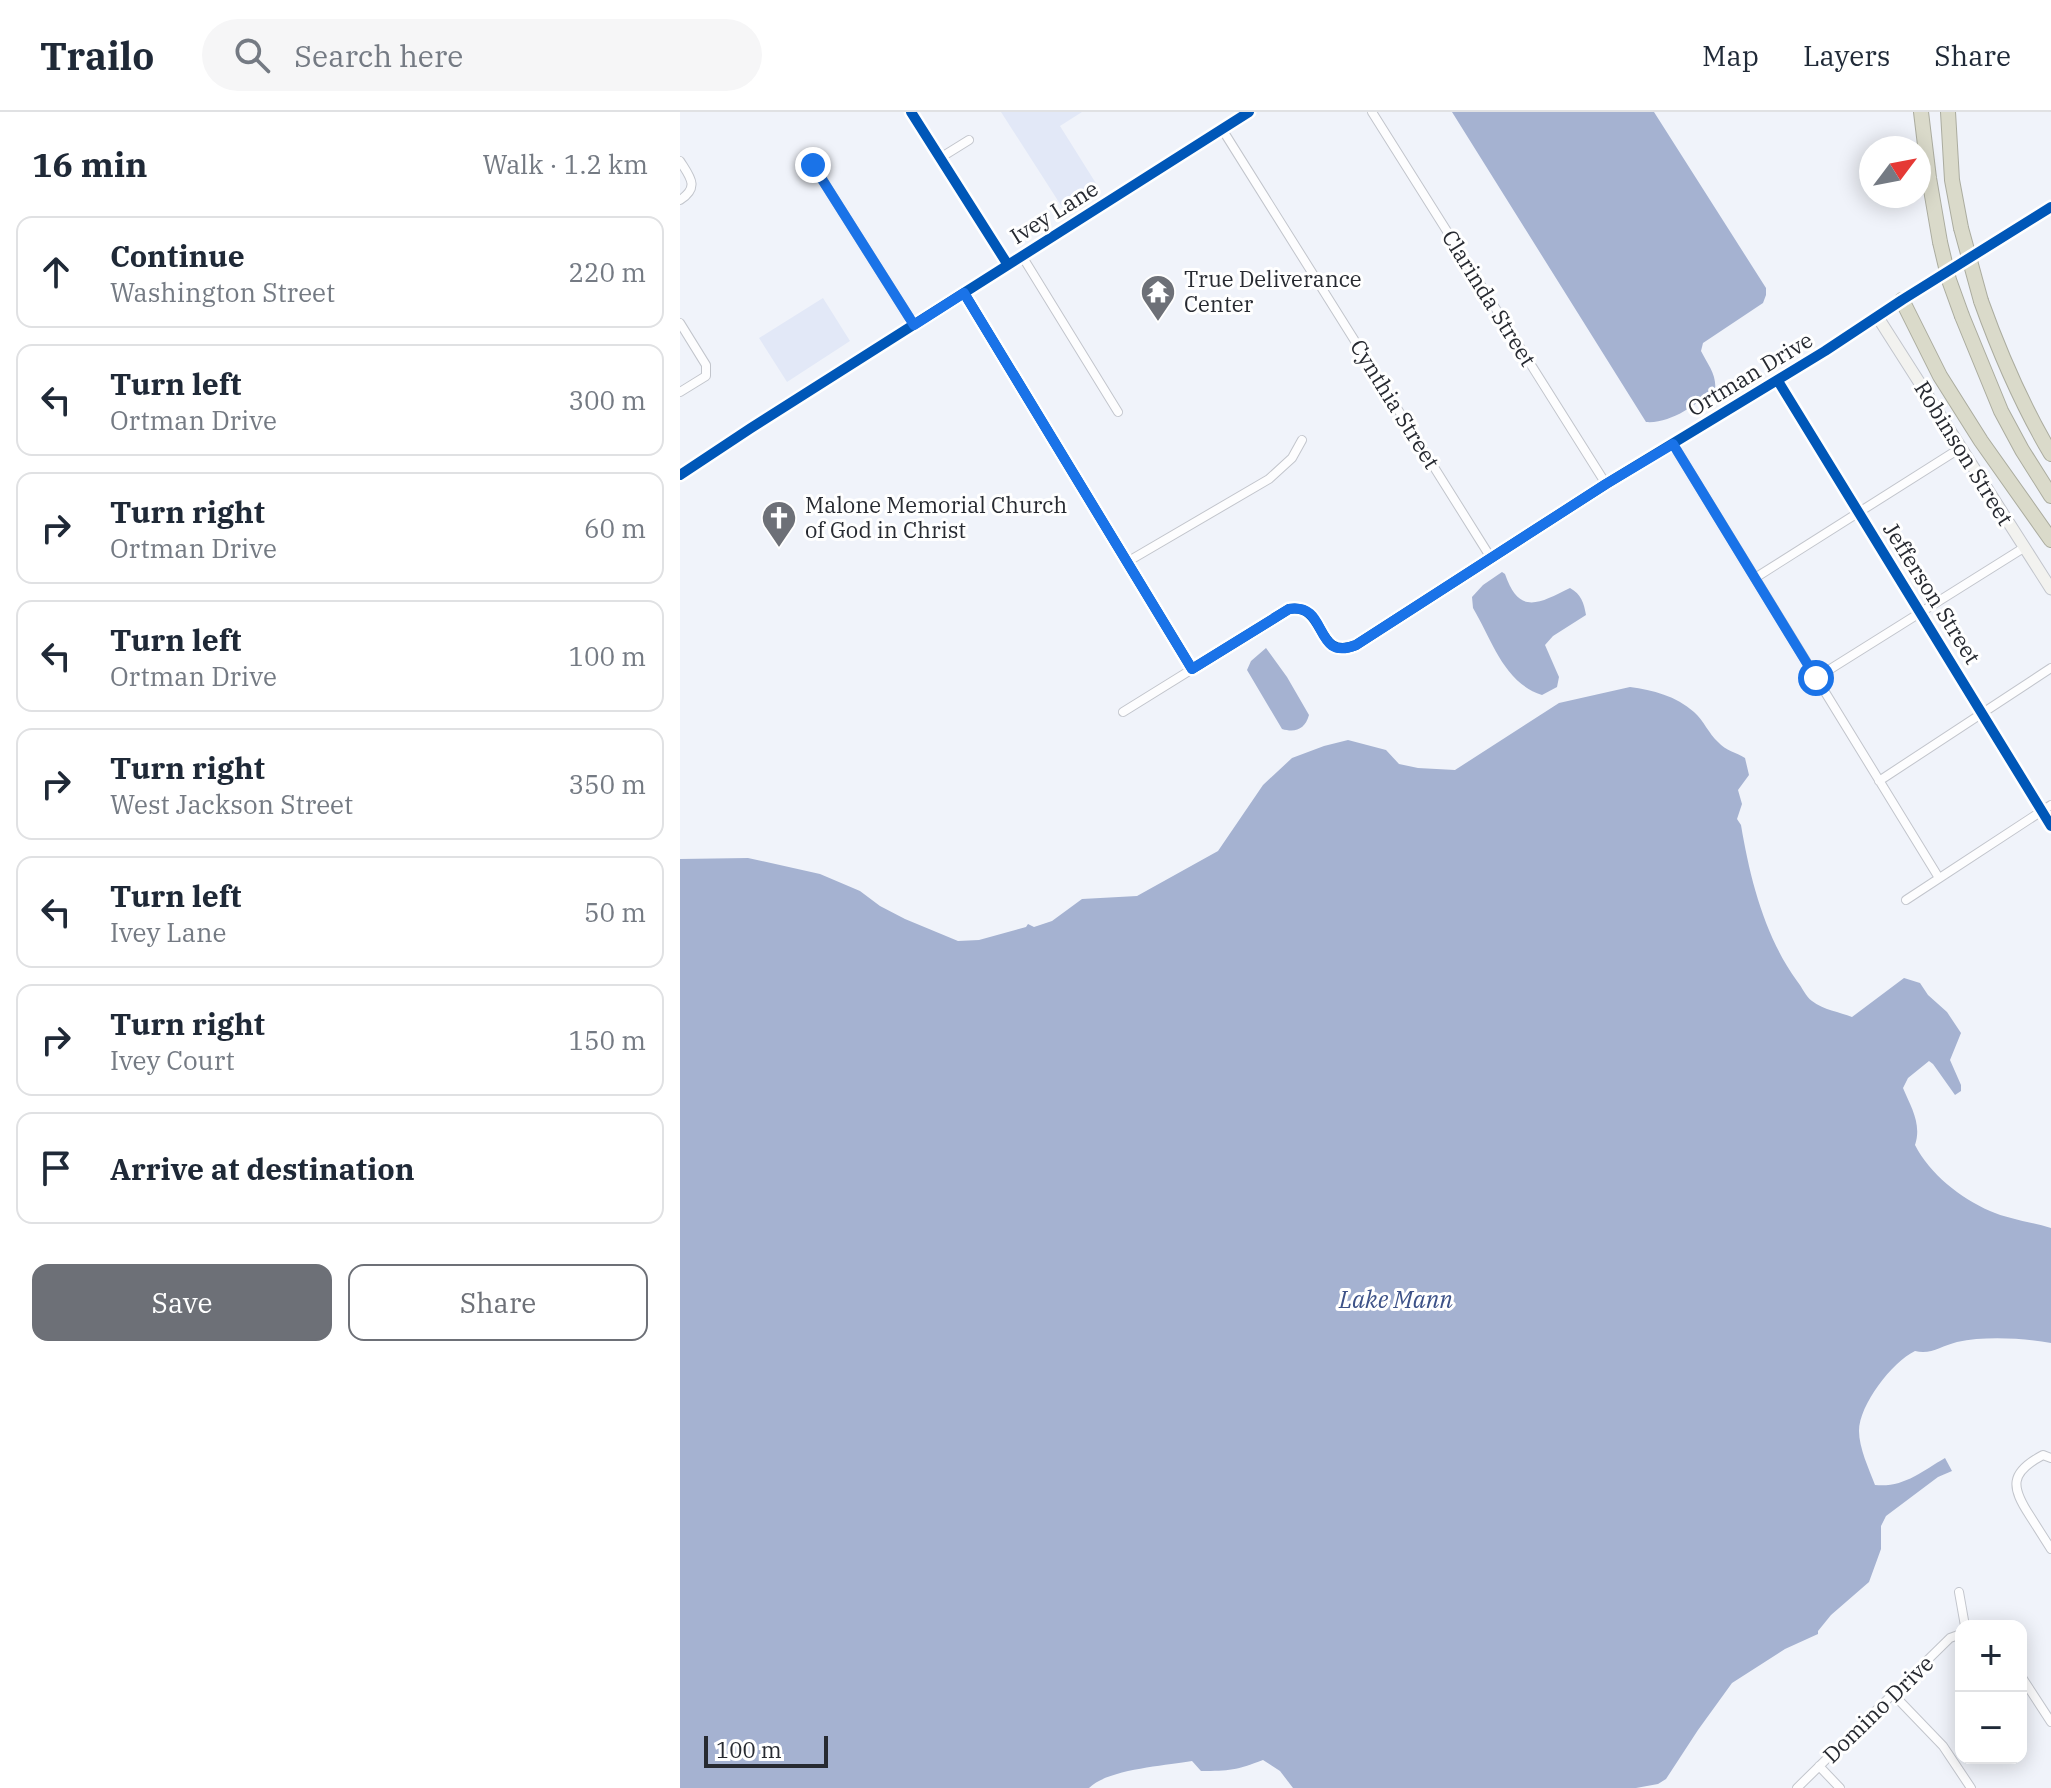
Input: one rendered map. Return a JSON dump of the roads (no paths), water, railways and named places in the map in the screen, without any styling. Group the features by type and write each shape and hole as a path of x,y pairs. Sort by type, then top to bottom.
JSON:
{"highway":[{"path":"1921,112 1929,178 1949,280 2001,411 2051,496"},
{"path":"1948,112 1952,180 1961,228 1981,301 2011,378 2051,454"},
{"path":"1902,300 1940,376 1981,441 2051,540"}],"street":[{"path":"911,112 1008,265"},
{"name":"Ivey Lane","path":"680,475 1249,112"},
{"name":"Clarinda Street","path":"1372,112 1606,484"},
{"name":"Cynthia Street","path":"1222,129 1491,558"},
{"path":"940,158 969,140"},
{"path":"680,161 691,178 691,189 680,200"},
{"path":"813,165 914,325"},
{"name":"Ortman Drive","path":"1123,712 1289,609 1298,607 1307,610 1335,648 1347,649 1356,645 1606,484 1778,381 2051,207"},
{"path":"1022,256 1118,412"},
{"path":"964,293 1192,669"},
{"name":"Robinson Street","path":"1877,316 2051,589"},
{"path":"680,323 706,365 706,376 680,392"},
{"name":"Jefferson Street","path":"1778,381 2051,826"},
{"path":"1127,562 1269,479 1292,458 1302,440"},
{"path":"1673,444 1939,878"},
{"path":"1755,578 1962,447"},
{"path":"1816,678 2025,547"},
{"path":"1879,781 2051,668"},
{"path":"1906,900 2051,805"},
{"path":"2051,1458 2043,1455 2028,1463 2017,1476 2015,1487 2018,1499 2051,1549"},
{"path":"1959,1592 1964,1620"},
{"name":"Domino Drive","path":"1797,1788 1892,1693 1955,1636"},
{"path":"2027,1685 2051,1722"},
{"path":"1892,1693 1943,1746 1971,1788"},
{"path":"1819,1766 1840,1788"}],"water":[{"path":"1452,112 1654,112 1766,288 1763,303 1703,343 1701,351 1713,375 1715,390 1674,416 1646,422"},
{"path":"1502,572 1523,601 1539,601 1570,588 1579,596 1584,607 1586,615 1553,636 1545,645 1559,677 1557,687 1542,695 1529,689 1508,671 1473,608 1472,597"},
{"path":"1266,648 1309,715 1299,729 1282,729 1247,670 1251,661"},
{"name":"Lake Mann","path":"1630,687 1656,692 1687,706 1721,745 1745,758 1749,775 1738,790 1742,804 1737,819 1741,825 1754,886 1776,946 1810,999 1821,1007 1852,1017 1904,978 1920,983 1947,1012 1961,1033 1950,1060 1961,1091 1955,1095 1929,1061 1908,1078 1903,1088 1916,1123 1915,1145 1921,1156 1947,1184 1979,1206 2051,1228 2051,1343 1979,1339 1957,1342 1931,1351 1915,1351 1887,1374 1871,1397 1860,1421 1859,1438 1875,1485 1903,1481 1945,1458 1952,1471 1938,1477 1886,1516 1881,1526 1881,1549 1869,1582 1831,1615 1818,1634 1785,1649 1732,1683 1666,1779 1658,1784 1636,1788 1293,1788 1280,1771 1263,1760 1219,1771 1201,1771 1192,1761 1152,1767 1109,1776 1089,1788 680,1788 680,859 748,858 820,874 860,891 905,919 958,941 979,940 1028,924 1034,927 1052,921 1082,899 1137,896 1218,851 1263,785 1292,758 1348,740 1386,750 1399,764 1455,770 1559,703"}],"place":[{"name":"True Deliverance Center","path":"1158,323"},
{"name":"Malone Memorial Church of God in Christ","path":"779,549"}]}
